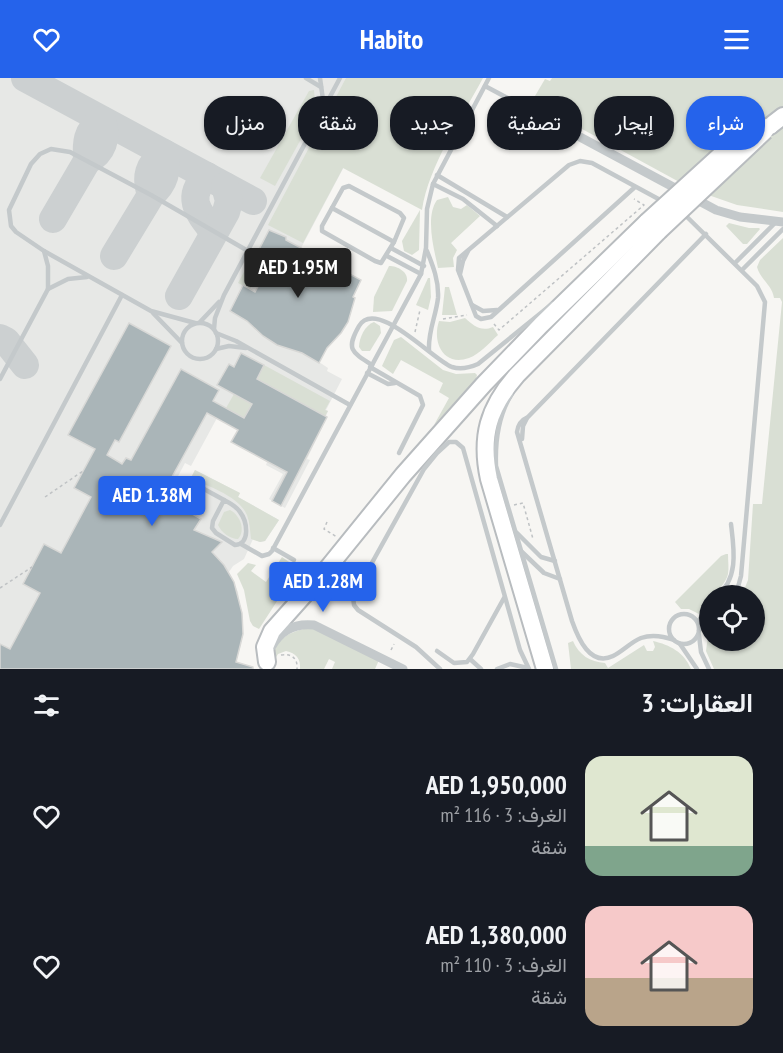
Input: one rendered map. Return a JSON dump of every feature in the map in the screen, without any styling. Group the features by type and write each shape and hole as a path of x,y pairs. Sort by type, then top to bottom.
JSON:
{"highway":[{"path":"534,669 484,451 488,423 499,398 653,226 736,141 777,121"},
{"path":"271,663 265,647 272,631 322,575 403,475 484,384 571,295 653,226"}],"street":[{"path":"582,138 716,210 781,224"},
{"path":"271,663 272,646 279,636 294,626 307,624 321,627 403,669"}],"lane":[{"path":"306,78 321,87"},
{"path":"320,78 322,96"},
{"path":"330,96 340,78"},
{"path":"224,500 213,521 212,528 216,533 262,556 269,554 421,274 426,248 427,209 433,184 489,78"},
{"path":"485,86 504,96"},
{"path":"248,251 151,195 70,152 58,149 45,151 35,158 9,210 11,226 16,232 44,251 151,311 198,323 236,340 248,349 350,405"},
{"path":"151,311 182,344 186,353 200,359 210,356 216,348 215,318 224,295 301,150"},
{"path":"635,187 491,317 482,319 473,313 460,274 469,250 507,217 574,163 592,163 683,213 761,291 765,307 739,585"},
{"path":"437,176 507,217"},
{"path":"433,184 463,199 497,226"},
{"path":"349,186 400,213 404,221 384,261 378,263 323,233 321,229 332,208 343,188 349,186"},
{"path":"332,208 394,242"},
{"path":"735,263 781,224"},
{"path":"742,270 781,224"},
{"path":"697,669 680,644 663,636 639,639 615,655 602,658 590,653 579,639 518,427 706,234"},
{"path":"391,248 424,266"},
{"path":"426,248 435,270 438,289 429,333 429,350"},
{"path":"0,379 48,289 48,266 44,251"},
{"path":"387,256 421,274"},
{"path":"48,289 68,279 90,277"},
{"path":"0,525 122,295"},
{"path":"182,344 186,329 198,323 224,295"},
{"path":"399,453 423,405 423,400 370,368 356,355 351,348 352,339 360,324 374,317 414,339 448,365 459,368 472,367 545,309 571,295"},
{"path":"472,305 487,311 500,309"},
{"path":"216,348 229,346 248,349"},
{"path":"525,376 533,367 536,356"},
{"path":"514,391 504,410 496,441 496,466 556,669"},
{"path":"440,669 416,646 358,610 354,605 353,597 424,469 449,442 456,442 463,448 520,650 534,669"},
{"path":"193,483 236,507 244,518 246,533 241,544"},
{"path":"727,585 732,574 734,548 731,524"},
{"path":"515,531 541,557 555,561"},
{"path":"273,548 294,560"},
{"path":"520,550 544,573 560,579"},
{"path":"437,651 454,663 463,663 470,659 505,597"},
{"path":"674,640 669,629 674,618 685,614 693,617 698,622 699,632 689,644 680,644"},
{"path":"701,651 709,669"},
{"path":"470,659 481,669"},
{"path":"497,669 510,664 534,669"}],"path":[{"path":"489,325 493,324 499,330 644,205 626,195"},
{"path":"414,339 420,310"},
{"path":"434,316 450,319 466,314 469,318"},
{"path":"45,497 83,471"},
{"path":"507,507 523,503 535,546 550,543"},
{"path":"327,522 324,529 341,539"},
{"path":"0,588 32,567"},
{"path":"271,663 283,655 291,655 296,660 297,669"}],"shaded area":[{"path":"0,78 391,78 378,103 378,96 298,96 298,150 353,150 301,248 361,280 353,297 355,298 348,322 319,362 328,368 327,371 342,379 326,410 328,411 327,417 307,459 310,460 285,508 269,499 283,474 266,465 267,462 231,442 238,430 217,418 191,466 185,463 169,493 181,496 195,470 240,493 238,497 279,520 265,541 260,542 253,539 244,559 233,566 229,572 238,592 243,624 241,645 236,662 0,669"},
{"path":"346,78 483,78 473,96 390,96 390,150 444,150 431,176 422,210 343,168 303,243 268,225 308,150 378,150 378,96 336,96"},
{"path":"552,78 783,78 783,212 737,205 694,190 621,150 674,150 674,96 594,96 594,136 582,129 582,96 535,96 545,79 550,81"},
{"path":"314,90 315,96 306,96 309,91"},
{"path":"298,111 298,144 275,186 260,178 276,150 286,150 286,132"},
{"path":"448,197 453,207 461,209 467,205 480,216 451,243 457,250 453,258 454,267 438,268 431,224 433,207 437,200"},
{"path":"420,210 419,250 412,255 404,251 402,241"},
{"path":"729,223 760,229 747,244 743,244 726,226"},
{"path":"783,238 783,669 714,669 706,651 765,651 765,585 746,585 753,504 762,504 782,302 780,298 774,298 771,289 761,275 757,267 760,260"},
{"path":"252,257 263,263 250,289 238,283"},
{"path":"389,266 402,270 407,281 392,311 373,312 374,297"},
{"path":"430,278 431,297 428,310 416,305"},
{"path":"445,287 449,287 457,315 442,315"},
{"path":"465,318 481,328 493,327 498,335 473,356 460,360 452,359 446,356 439,344 437,329 439,321 450,322"},
{"path":"374,322 380,326 381,333 370,351 362,351 359,347 361,336 365,329"},
{"path":"401,337 443,370 456,374 475,373 477,375 476,379 434,425 449,398 439,392 443,383 401,360 393,374 382,366 394,340"},
{"path":"264,365 330,401 325,410 328,411 325,416 264,383 244,418 226,408 234,394 256,369 261,371"},
{"path":"195,470 240,493 238,497 279,520 265,541 251,539 248,518 243,508 231,497 191,478"},
{"path":"230,510 237,515 241,523 242,531 238,539 226,535 218,525 224,512"},
{"path":"728,554 728,574 722,585 699,585 699,614 689,609 681,609 675,602 721,556"},
{"path":"282,557 292,564 286,576 296,586 294,591 283,592 259,629 250,621 244,590 237,574 248,563 256,565 251,571 266,582"},
{"path":"310,627 379,660 375,669 332,669 335,662 329,659 324,669 300,669 297,657 286,651 278,654 273,662 276,647 284,637"},
{"path":"573,641 586,657 605,663 608,668 644,645 647,651 653,651 655,647 653,641 676,650 691,669 571,669 568,643"}],"building":[{"path":"269,230 286,237 286,240 361,280 353,297 355,298 348,322 327,348 319,363 302,353 277,345 247,321 230,311 243,285 255,292 269,266 254,259"},
{"path":"129,323 171,346 119,442 115,440 107,455 122,464 126,458 131,460 181,369 219,390 213,401 244,418 252,404 217,385 229,364 234,367 241,353 264,365 257,379 327,417 281,506 272,501 287,472 231,442 238,430 207,413 161,497 176,495 184,498 189,504 189,512 201,519 194,530 222,542 212,552 224,565 234,582 242,613 243,634 236,662 253,667 253,669 0,669 0,644 10,649 40,593 23,584 44,544 61,553 91,497 74,488 95,449 68,435"}],"taxiway":[{"path":"25,78 253,201"},
{"path":"53,219 87,161 103,144 102,120 88,138 87,161"},
{"path":"114,256 151,195 160,186 166,165 164,153 154,162 149,172 148,183 151,195"},
{"path":"207,176 200,184 195,198 199,211 213,231"},
{"path":"179,296 226,212 229,201 225,186"},
{"path":"0,338 6,341 25,365"}]}
